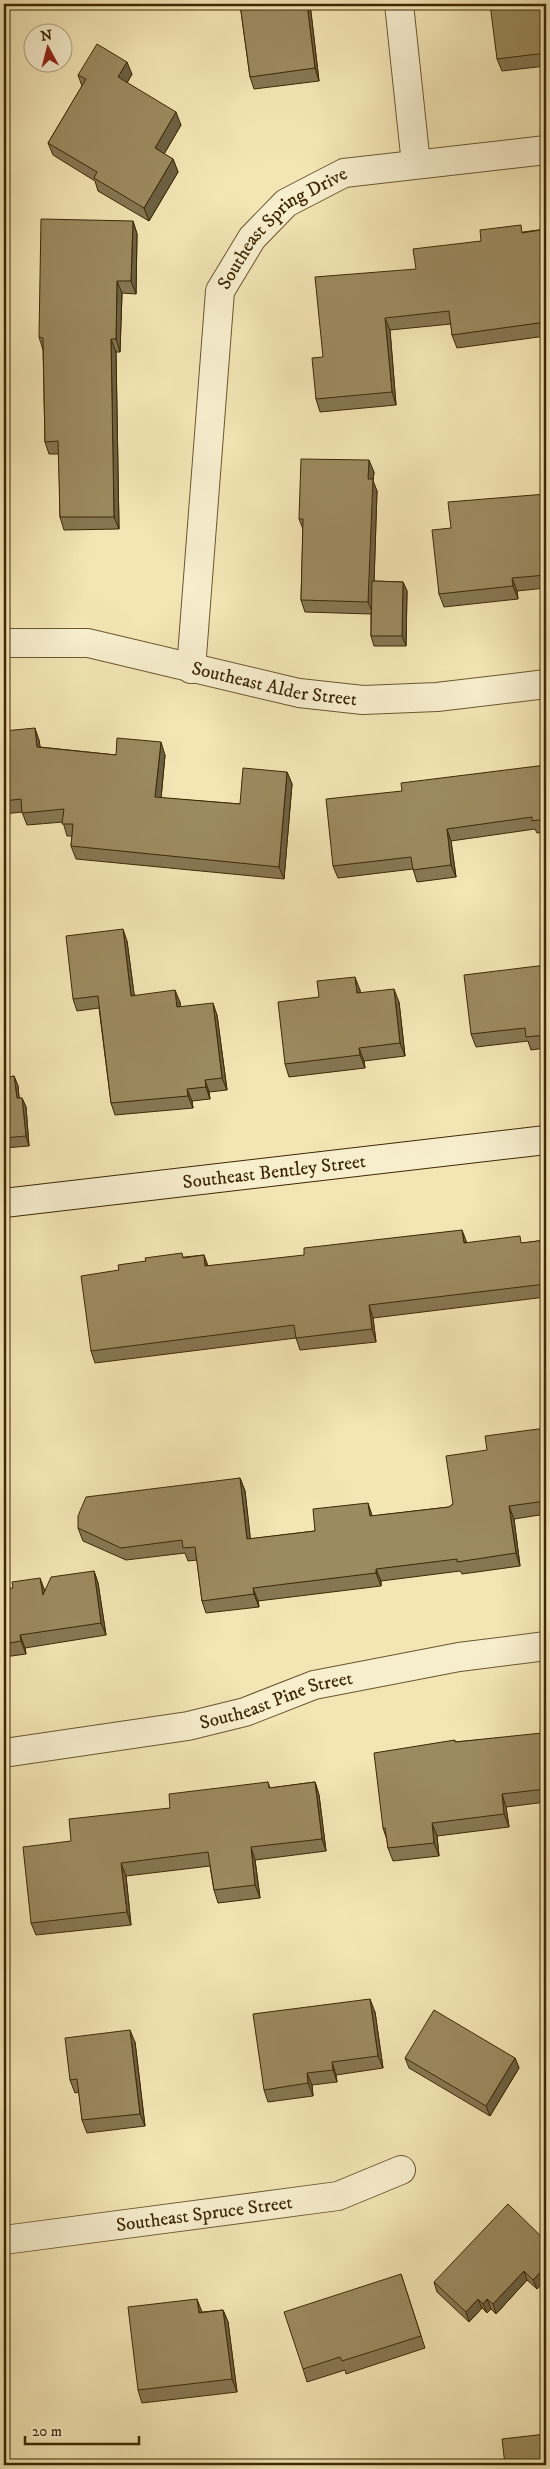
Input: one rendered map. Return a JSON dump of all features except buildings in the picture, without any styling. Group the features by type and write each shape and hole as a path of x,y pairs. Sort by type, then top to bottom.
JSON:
{"street":[{"path":"399,4 416,164"},
{"name":"Southeast Spring Drive","path":"191,669 220,291 252,238 286,203 344,173 546,150"},
{"name":"Southeast Alder Street","path":"4,643 88,643 191,669 299,693 363,700 437,697 546,684"},
{"name":"Southeast Bentley Street","path":"4,1203 546,1140"},
{"name":"Southeast Pine Street","path":"4,1753 188,1726 245,1712 314,1685 459,1657 546,1646"},
{"name":"Southeast Spruce Street","path":"4,2240 338,2196 401,2170"}]}
